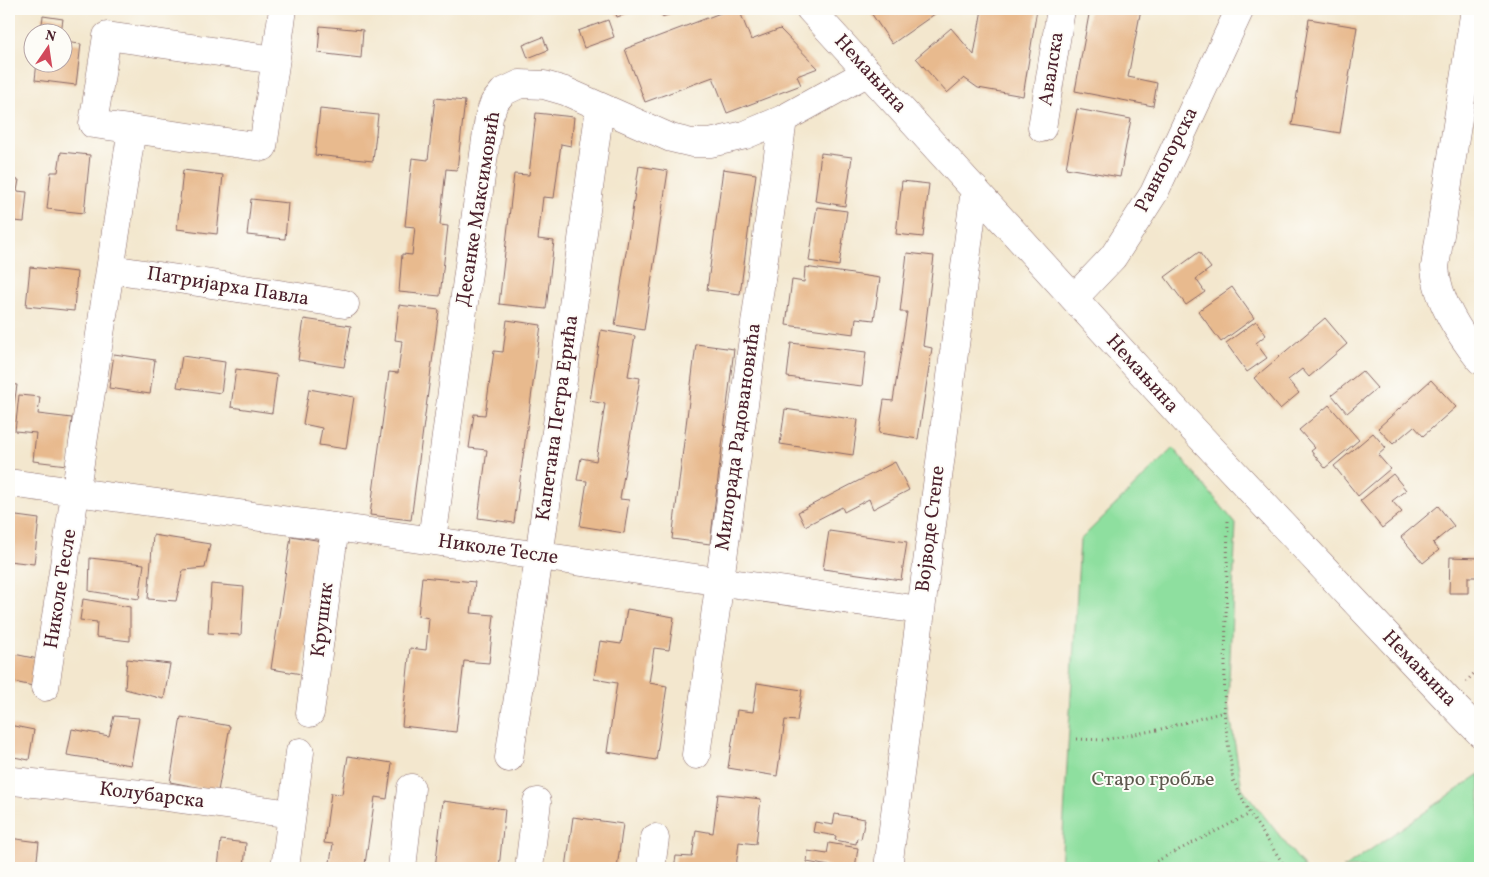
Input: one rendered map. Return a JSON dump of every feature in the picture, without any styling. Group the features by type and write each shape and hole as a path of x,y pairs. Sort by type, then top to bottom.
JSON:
{"street":[{"path":"275,60 107,36 93,124 263,147 283,9"},
{"name":"Немањина","path":"810,9 1193,429 1480,733"},
{"name":"Авалска","path":"1042,128 1061,9"},
{"name":"Равногорска","path":"1074,298 1113,257 1154,193 1240,9"},
{"path":"1475,9 1435,268 1436,283 1446,307 1471,349 1480,360"},
{"name":"Десанке Максимовић","path":"432,540 489,117 494,103 504,92 520,84 544,85 565,91 670,138 692,143 710,143 744,135 783,119 868,72"},
{"name":"Капетана Петра Ерића","path":"509,758 539,557 600,107"},
{"name":"Милорада Радовановића","path":"696,755 783,119"},
{"path":"76,491 132,129"},
{"name":"Војводе Степе","path":"888,868 974,189"},
{"name":"Патријарха Павла","path":"111,270 344,304"},
{"name":"Николе Тесле","path":"9,482 920,610"},
{"name":"Николе Тесле","path":"45,687 76,491"},
{"name":"Крушик","path":"310,713 334,527"},
{"path":"285,868 300,752"},
{"name":"Колубарска","path":"13,781 151,795 292,814"},
{"path":"402,868 411,788"},
{"path":"529,868 537,802"},
{"path":"652,868 655,838"}],"path":[{"path":"1228,521 1224,712 1233,780 1250,814 1282,862 1284,868"},
{"path":"1077,739 1103,740 1157,730 1224,712"},
{"path":"1143,868 1250,814"}],"green space":[{"name":"Старо гробље","path":"1173,448 1236,524 1228,703 1242,788 1305,868 1061,868 1080,540"},
{"path":"1480,774 1480,868 1344,868"}],"building":[{"path":"614,9 635,9 635,11 617,17"},
{"path":"660,9 685,9 662,17"},
{"path":"731,9 739,9 751,40 780,29 818,68 797,76 801,85 727,113 713,77 645,102 625,49"},
{"path":"870,9 938,9 939,11 892,44"},
{"path":"982,9 1037,9 1023,96 978,88 964,78 947,93 916,58 951,28 974,55"},
{"path":"1090,9 1141,9 1128,77 1157,83 1153,106 1075,91"},
{"path":"43,16 63,19 63,22 42,22"},
{"path":"1309,19 1357,27 1340,133 1292,125"},
{"path":"608,20 614,37 584,48 578,31"},
{"path":"320,26 363,30 361,58 318,53"},
{"path":"543,37 548,50 528,58 523,45"},
{"path":"72,43 81,44 76,85 35,80 36,72 72,72"},
{"path":"435,98 465,101 457,170 446,169 440,225 448,226 440,296 399,292 402,254 412,255 415,227 405,226 412,158 428,160"},
{"path":"320,109 378,115 373,161 315,155"},
{"path":"1077,109 1131,119 1120,177 1066,168"},
{"path":"536,113 574,117 571,146 561,144 554,198 543,197 538,239 554,241 546,309 499,304 514,174 529,175"},
{"path":"61,152 90,155 84,213 47,209 51,172 58,172"},
{"path":"821,153 852,157 845,206 815,201"},
{"path":"639,166 668,171 644,330 615,325"},
{"path":"723,169 756,174 740,294 707,290"},
{"path":"183,170 223,175 217,234 177,229"},
{"path":"9,179 19,180 17,191 27,192 24,222 14,221 13,232 9,232"},
{"path":"902,181 929,184 923,237 896,234"},
{"path":"251,199 288,203 285,239 247,235"},
{"path":"817,207 847,211 839,266 809,261"},
{"path":"1199,252 1211,268 1196,279 1205,292 1186,305 1165,277"},
{"path":"907,253 934,256 923,346 932,348 918,439 879,433 884,400 893,401 907,312 900,312"},
{"path":"30,267 77,272 74,311 26,306"},
{"path":"805,267 880,278 874,320 856,318 854,334 786,325 792,280 804,282"},
{"path":"1232,287 1254,318 1221,342 1198,311"},
{"path":"399,305 439,310 411,520 370,515 389,372 398,373 402,341 395,340"},
{"path":"1325,318 1347,344 1309,377 1302,369 1288,380 1299,393 1280,409 1254,378"},
{"path":"304,319 351,326 344,367 298,360"},
{"path":"507,320 541,325 514,523 478,518 487,450 469,448 474,414 485,415 494,351 503,352"},
{"path":"1256,321 1266,335 1256,343 1267,358 1247,372 1226,343"},
{"path":"601,330 635,336 628,376 640,378 620,499 629,500 624,533 580,526 587,481 577,480 581,458 596,461 605,404 590,401"},
{"path":"791,343 866,352 862,386 787,377"},
{"path":"696,344 734,349 710,544 672,539"},
{"path":"114,354 155,360 150,394 109,388"},
{"path":"182,356 225,362 221,393 177,387"},
{"path":"236,369 277,375 272,413 231,407"},
{"path":"1362,371 1377,388 1347,413 1332,395"},
{"path":"1431,380 1456,407 1423,436 1414,426 1393,444 1378,428"},
{"path":"9,384 17,385 11,425 9,424"},
{"path":"309,389 354,397 346,449 319,445 322,428 303,424"},
{"path":"19,395 40,397 38,414 72,418 67,465 33,461 36,433 15,431"},
{"path":"1329,405 1359,440 1325,468 1311,451 1315,448 1299,430"},
{"path":"785,409 858,420 853,455 780,444"},
{"path":"1373,433 1386,448 1378,455 1390,469 1358,496 1334,466"},
{"path":"895,462 909,490 873,509 869,499 844,512 842,507 805,526 798,512"},
{"path":"1393,474 1406,490 1392,501 1402,512 1382,528 1360,501"},
{"path":"1438,506 1454,526 1433,543 1439,550 1423,563 1401,537"},
{"path":"9,515 39,519 34,564 9,561"},
{"path":"829,531 907,542 901,580 823,569"},
{"path":"153,535 210,544 205,568 183,570 176,601 148,599"},
{"path":"291,536 322,541 302,674 271,669"},
{"path":"1450,557 1480,558 1480,577 1468,577 1468,593 1449,593"},
{"path":"90,558 144,564 139,599 89,591"},
{"path":"422,577 475,582 471,613 494,615 489,663 464,661 456,732 402,726 410,648 426,650 429,618 418,616"},
{"path":"211,584 244,587 241,635 208,633"},
{"path":"83,599 130,607 130,641 96,637 97,622 80,620"},
{"path":"627,609 674,617 669,650 654,648 649,683 667,686 656,760 607,752 617,683 594,679 600,641 621,644"},
{"path":"9,653 38,659 33,686 9,681"},
{"path":"127,659 170,664 164,699 125,689"},
{"path":"757,683 802,690 797,721 785,720 777,776 728,768 737,710 753,712"},
{"path":"114,716 139,718 131,765 67,755 72,729 109,736"},
{"path":"181,717 230,726 218,791 170,782"},
{"path":"9,725 34,730 29,760 9,756"},
{"path":"348,756 392,763 387,799 375,797 365,864 376,866 376,868 329,868 333,844 324,843 331,793 342,794"},
{"path":"718,794 761,799 756,844 739,842 736,868 674,868 676,856 692,857 696,830 713,833"},
{"path":"443,801 505,809 499,868 435,868"},
{"path":"835,814 865,819 861,839 857,838 856,844 835,840 836,836 813,832 815,822 833,825"},
{"path":"573,817 623,824 617,868 566,868"},
{"path":"9,838 39,842 36,868 9,868"},
{"path":"221,840 246,843 244,868 218,868"},
{"path":"829,843 858,848 855,868 829,868 829,866 807,862 808,851 827,854"}]}
